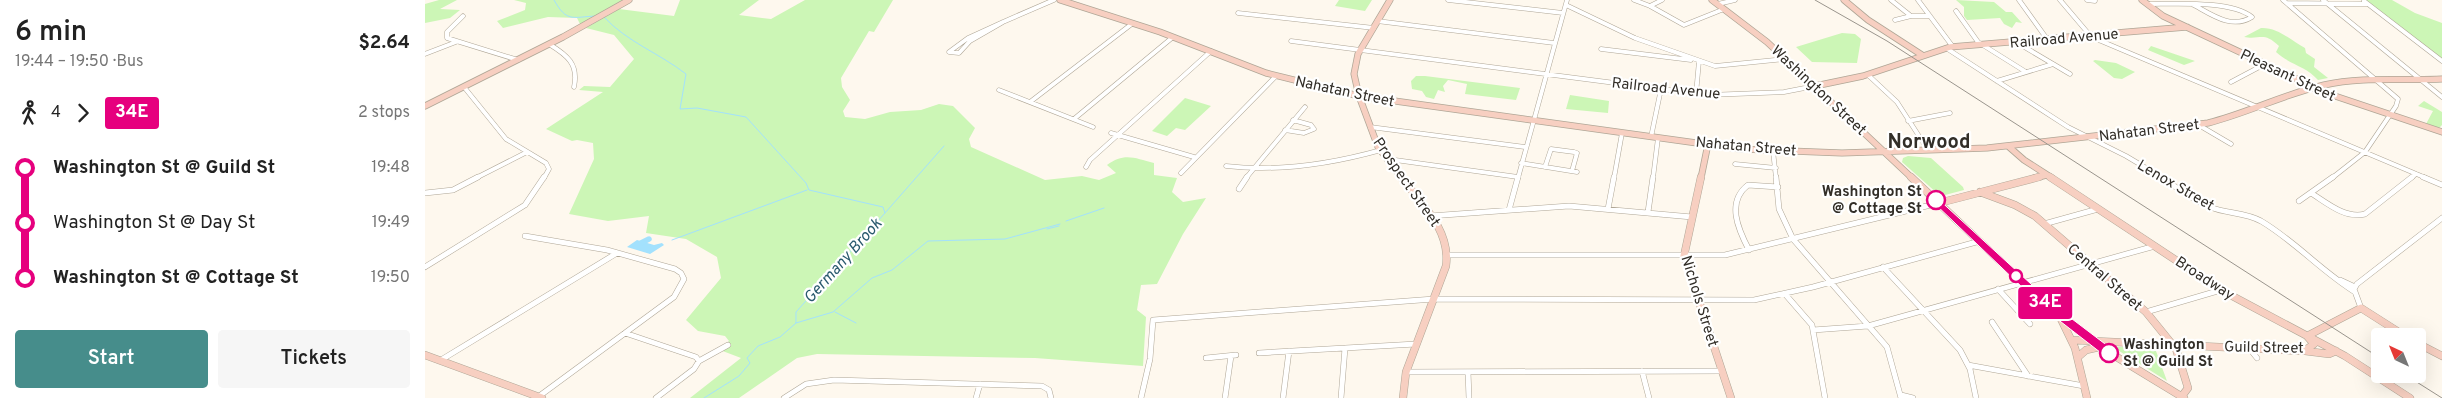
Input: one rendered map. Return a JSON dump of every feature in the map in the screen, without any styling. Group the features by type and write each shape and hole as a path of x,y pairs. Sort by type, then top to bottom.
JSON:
{"main road":[{"name":"Nahatan Street","path":"1883,151 1911,151"}],"street":[{"path":"425,106 549,44 629,0"},
{"name":"Nahatan Street","path":"1063,0 1173,37 1276,76 1359,96 1622,133 1773,151 1842,153 1883,151"},
{"name":"Prospect Street","path":"1390,0 1356,58 1354,74 1359,96 1370,127 1381,150 1443,234 1448,255"},
{"path":"1448,0 1563,13"},
{"path":"1509,210 1532,121 1567,0"},
{"path":"1634,0 1650,6 1684,25 1724,9"},
{"path":"1650,6 1662,0"},
{"name":"Washington Street","path":"1712,0 1757,32 2051,309 2096,345 2183,397"},
{"path":"1718,4 1735,0"},
{"path":"1845,0 1867,20 1922,55"},
{"path":"1891,0 1911,16"},
{"path":"1919,0 1953,47"},
{"path":"2019,0 2047,39"},
{"path":"2060,0 2091,36 2442,185"},
{"path":"2087,0 2095,1"},
{"path":"1006,20 975,38 959,53 950,53 950,50 956,46 1006,20 1051,1"},
{"path":"2325,1 2442,97"},
{"path":"2144,2 2237,5 2247,9 2252,17 2240,22 2229,22 2192,4"},
{"name":"Pleasant Street","path":"2144,2 2187,27 2313,88 2442,132"},
{"path":"2285,2 2366,3 2442,61"},
{"path":"2285,2 2379,80 2398,99 2390,115 2365,152 2345,169 2299,201"},
{"path":"1565,5 1635,38 1719,66 1785,59"},
{"path":"1956,11 1970,32 1981,44 2026,72"},
{"path":"1238,13 1375,24 1554,43"},
{"path":"463,16 446,34 447,38 518,60"},
{"path":"1895,20 1911,16 1930,16"},
{"path":"1030,102 1133,23"},
{"name":"Railroad Avenue","path":"1291,42 1696,94 1776,92 1815,86 1868,75 1922,55 1953,47 2187,27"},
{"path":"1074,119 1173,37"},
{"path":"425,54 456,42"},
{"path":"2016,42 2070,74"},
{"path":"549,44 574,63 577,73 573,87"},
{"name":"Lenox Street","path":"1946,48 2068,127 2114,149 2210,207 2243,213 2258,220 2285,236 2328,274 2355,290"},
{"path":"1601,49 1700,61"},
{"path":"1086,168 1090,160 1211,51"},
{"path":"1696,94 1700,61"},
{"path":"1997,81 2053,64"},
{"path":"2231,82 2265,64"},
{"path":"1868,75 1897,102 1928,150"},
{"path":"1181,173 1194,157 1276,76"},
{"name":"Nahatan Street","path":"1911,151 2008,146 2197,124 2226,119 2313,88 2343,82 2442,79"},
{"path":"425,267 530,200 549,169 546,163 506,139 464,87"},
{"path":"1648,212 1661,89"},
{"path":"999,90 1093,127"},
{"path":"1239,189 1252,169 1305,107"},
{"path":"1908,121 1950,114"},
{"path":"1285,130 1302,134 1314,130 1311,125 1293,120"},
{"path":"2197,124 2231,144"},
{"path":"1370,127 1525,148"},
{"path":"1111,133 1194,157"},
{"path":"1609,209 1622,133"},
{"name":"Lenox Street","path":"2103,135 2104,140 2114,149"},
{"name":"Nichols Street","path":"1708,144 1684,256 1731,398"},
{"name":"Broadway","path":"2008,146 2024,160 2221,290 2336,351 2410,398"},
{"path":"1521,163 1545,167 1575,171 1577,153 1551,149 1545,167"},
{"path":"1226,166 1252,169 1337,160 1381,150"},
{"path":"1773,151 1779,209 1793,239 1890,353 1901,396 1913,398"},
{"path":"1897,164 1895,160 1898,156 1911,151"},
{"path":"425,193 453,190 527,152"},
{"path":"1387,159 1518,177"},
{"path":"1735,164 1776,168"},
{"path":"2311,193 2349,214 2357,216 2365,214 2416,174"},
{"path":"1403,398 1407,372 1434,300 1448,255 1725,255 2047,175"},
{"path":"1749,250 1743,240 1735,210 1739,192 1748,185 1778,187"},
{"name":"Central Street","path":"1980,192 2015,205 2044,224 2146,312 2173,344 2187,380 2188,388 2183,397"},
{"path":"1430,216 1569,206 1692,217"},
{"path":"2044,224 2099,209"},
{"path":"2392,328 2361,308 2355,290 2442,218"},
{"path":"425,355 539,398 674,297 684,279 681,273 675,269 617,253 525,236"},
{"path":"1141,398 1150,359 1153,320 1434,300 1754,300 1785,294 1980,241"},
{"path":"1813,330 1868,326 2155,246"},
{"path":"441,360 617,253"},
{"path":"1883,267 1960,350 1969,365 1976,398"},
{"path":"1998,289 2030,324"},
{"path":"2146,312 2221,290"},
{"path":"1785,294 1812,325 1825,398"},
{"name":"Guild Street","path":"2078,357 2096,345 2110,343 2248,347 2304,351 2313,347 2314,344 2307,336 2353,310 2361,308"},
{"name":"Washington Street","path":"2051,309 2064,325 2072,340 2096,345"},
{"path":"1992,322 2027,376"},
{"path":"625,333 696,357 699,361"},
{"path":"2072,340 2086,386 2087,398"},
{"path":"657,398 694,369 699,361 728,344"},
{"path":"1259,353 1416,344"},
{"path":"2248,347 2257,358"},
{"path":"1341,398 1345,348"},
{"path":"2426,348 2442,356"},
{"path":"2304,351 2329,354 2336,351"},
{"path":"1283,398 1289,352"},
{"path":"1207,358 1234,356 1225,398"},
{"path":"1969,365 2086,386"},
{"path":"1407,372 1722,371"},
{"path":"1468,372 1469,398"},
{"path":"1642,372 1649,398"},
{"path":"784,398 797,388 814,381 1042,386 1049,390 1051,398"},
{"path":"976,398 980,384"}],"green space":[{"path":"439,0 457,0 440,9 460,10 450,18 425,23 425,4"},
{"path":"514,0 626,0 581,26 577,18 548,17 503,28 497,21 525,10 526,3"},
{"path":"680,0 759,0 739,15 771,19 805,0 893,0 874,32 869,31 841,78 842,87 850,100 843,111 845,117 865,119 890,112 921,110 939,104 953,106 975,128 969,139 971,147 1045,180 1082,176 1099,180 1116,173 1107,165 1119,158 1130,157 1154,163 1154,175 1177,178 1172,192 1183,202 1206,198 1183,234 1157,284 1141,285 1137,310 1146,317 1143,366 1035,358 817,354 797,358 739,398 690,398 741,358 720,350 729,341 725,336 698,331 686,320 721,278 717,257 686,239 646,233 649,216 608,221 569,214 594,159 593,143 572,141 546,129 603,92 579,90 584,86 610,87 634,59 614,35 586,28 619,9 674,16"},
{"path":"1339,0 1372,0 1365,11 1335,6"},
{"path":"1956,0 1994,2 2006,12 2012,12 2022,23 2016,22 2012,28 2004,24 2000,18 1967,20 1964,16 1964,7"},
{"path":"2365,0 2392,0 2415,13 2442,23 2442,59"},
{"path":"2261,28 2278,32 2305,48 2306,53 2315,59 2314,67 2328,78 2318,80 2281,56 2276,52 2279,46 2274,41 2265,37 2244,37"},
{"path":"1842,33 1855,34 1861,39 1857,63 1812,62 1796,47"},
{"path":"2151,46 2195,61 2184,65 2148,50"},
{"path":"2093,61 2116,63 2135,72 2122,79 2114,78"},
{"path":"1416,76 1520,88 1516,100 1465,94 1467,84 1448,80 1443,86 1445,92 1438,90 1434,99 1426,97 1422,91 1412,89 1411,81"},
{"path":"1570,95 1609,101 1608,113 1566,109"},
{"path":"1185,98 1211,106 1185,130 1176,128 1167,136 1152,131"},
{"path":"2424,101 2442,112 2442,125 2439,128 2426,124 2433,111 2418,106"},
{"path":"1908,156 1931,158 1964,190 1945,195 1938,194 1902,162 1903,158"},
{"path":"2116,347 2159,347 2160,349 2156,351 2167,381 2116,349"}],"water":[{"path":"637,240 654,245 662,243 664,245 650,254 627,247"}],"waterway":[{"name":"Germany Brook","path":"554,0 563,12 571,17 596,16"},
{"name":"Germany Brook","path":"604,17 623,34 686,74 680,109 697,108 746,117 806,183 809,190 883,207 885,213"},
{"path":"885,213 944,146"},
{"path":"672,240 807,190"},
{"path":"1066,221 1104,208"},
{"name":"Germany Brook","path":"796,323 796,312 885,213"},
{"path":"796,323 833,312 872,278 892,270 928,241 1005,239 1060,224"},
{"path":"1047,229 1059,226"},
{"path":"641,243 649,239"},
{"path":"835,312 856,323"},
{"name":"Germany Brook","path":"704,398 739,376 750,363 747,358 758,346 780,337 796,323"}],"railway":[{"path":"1815,0 1887,41 2371,352"},
{"path":"2418,383 2442,398"}],"bus line":[{"name":"34E","path":"1936,200 2051,309 2109,353"}],"place":[{"name":"Washington St @ Cottage St","path":"1936,200"},
{"name":"Washington St @ Guild St","path":"2109,353"}],"district":[{"name":"Norwood","path":"1929,141"}]}
